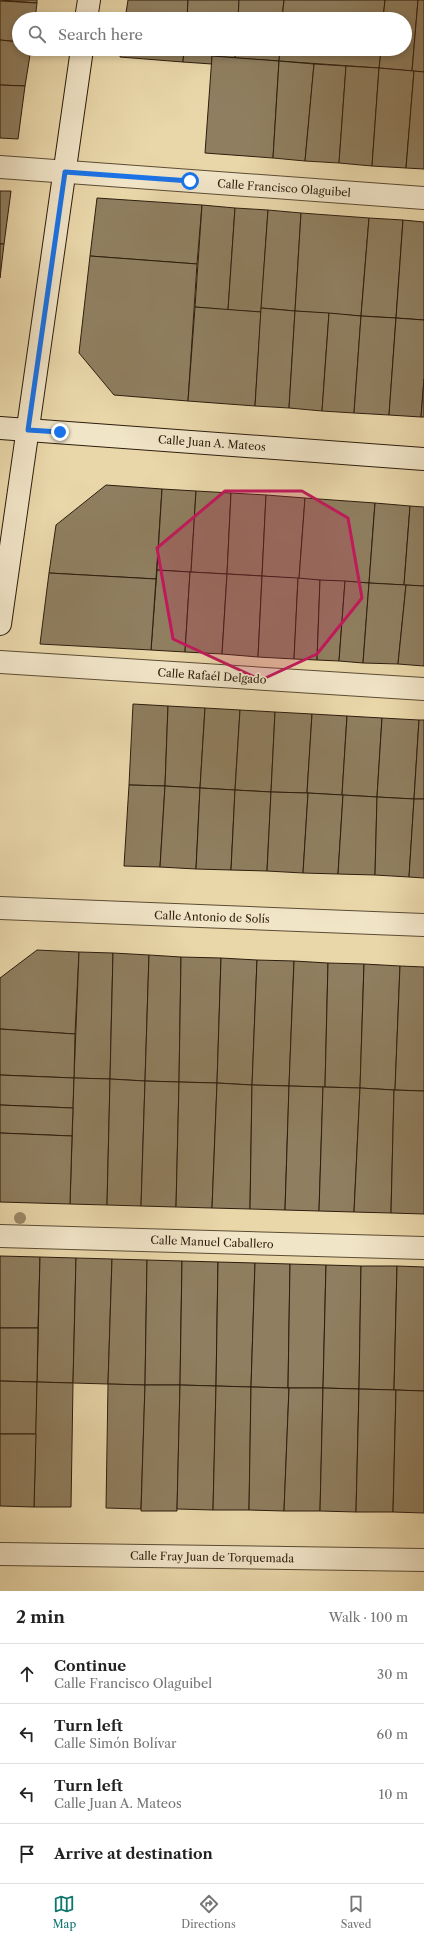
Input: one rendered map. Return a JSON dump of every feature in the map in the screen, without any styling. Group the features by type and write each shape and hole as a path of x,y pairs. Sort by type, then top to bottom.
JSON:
{"street":[{"path":"87,12 89,0"},
{"path":"0,624 81,56"},
{"name":"Calle Francisco Olaguibel","path":"0,167 424,198"},
{"name":"Calle Juan A. Mateos","path":"0,428 424,458"},
{"name":"Calle Rafaél Delgado","path":"0,662 424,689"},
{"name":"Calle Antonio de Solís","path":"0,908 424,926"},
{"name":"Calle Manuel Caballero","path":"0,1236 424,1248"},
{"name":"Calle Fray Juan de Torquemada","path":"0,1554 424,1560"}],"highlighted area":[{"path":"225,491 302,491 348,518 362,598 317,654 261,680 173,639 157,548"}],"building":[{"path":"0,0 37,0 37,3"},
{"path":"128,0 188,0 187,12 126,12"},
{"path":"188,0 239,0 238,12 187,12"},
{"path":"239,0 284,0 283,12 238,12"},
{"path":"284,0 385,0 384,12 283,12"},
{"path":"385,0 418,0 412,71 379,68 380,56 412,56 412,12 384,12"},
{"path":"418,0 424,0 424,72 412,71"},
{"path":"0,1 37,3 36,12 12,12 12,41 0,40"},
{"path":"0,40 12,41 12,56 30,56 25,86 0,85"},
{"path":"120,56 183,56 183,62"},
{"path":"183,56 212,56 212,64 183,62"},
{"path":"212,56 235,56 235,58"},
{"path":"212,56 279,61 273,158 205,153"},
{"path":"235,56 279,56 279,61 235,58"},
{"path":"279,56 380,56 379,68 279,61"},
{"path":"279,61 314,64 305,161 273,158"},
{"path":"314,64 346,66 339,163 305,161"},
{"path":"346,66 379,68 372,166 339,163"},
{"path":"379,68 414,71 406,168 372,166"},
{"path":"414,71 424,72 424,169 406,168"},
{"path":"0,85 25,86 18,139 0,138"},
{"path":"0,191 11,191 4,244 0,244"},
{"path":"97,198 202,205 197,264 90,256"},
{"path":"202,205 235,208 228,310 195,307"},
{"path":"235,208 268,210 261,312 228,310"},
{"path":"268,210 301,213 295,311 261,308"},
{"path":"301,213 369,218 361,316 295,311"},
{"path":"369,218 403,220 396,318 361,316"},
{"path":"403,220 424,222 424,320 396,318"},
{"path":"0,244 4,244 0,278"},
{"path":"90,256 197,264 188,401 114,395 79,353"},
{"path":"195,307 261,312 255,406 188,401"},
{"path":"261,308 295,311 289,408 255,406"},
{"path":"295,311 329,313 322,411 289,408"},
{"path":"329,313 361,316 354,413 322,411"},
{"path":"361,316 396,318 389,415 354,413"},
{"path":"396,318 424,320 424,379 421,417 389,415"},
{"path":"424,379 424,417 421,417"},
{"path":"106,485 162,489 156,579 49,573 56,525"},
{"path":"162,489 196,491 191,572 157,570"},
{"path":"196,491 231,493 227,574 191,572"},
{"path":"231,493 266,495 262,576 227,574"},
{"path":"266,495 305,498 299,579 262,576"},
{"path":"305,498 375,503 369,583 299,579"},
{"path":"375,503 410,506 404,585 369,583"},
{"path":"410,506 424,507 424,586 404,585"},
{"path":"157,570 190,572 185,652 151,650"},
{"path":"190,572 227,574 222,654 185,652"},
{"path":"49,573 156,579 151,650 40,644"},
{"path":"227,574 262,576 258,657 222,654"},
{"path":"262,576 298,578 294,659 258,657"},
{"path":"298,578 320,580 317,660 294,659"},
{"path":"320,580 345,581 339,661 317,660"},
{"path":"345,581 369,583 363,663 339,661"},
{"path":"369,583 406,585 398,664 363,663"},
{"path":"406,585 424,586 424,666 398,664"},
{"path":"133,704 168,706 165,786 129,785"},
{"path":"168,706 205,708 200,788 165,786"},
{"path":"205,708 240,710 235,790 200,788"},
{"path":"240,710 275,712 271,792 235,790"},
{"path":"275,712 312,714 307,793 271,792"},
{"path":"312,714 347,716 342,795 307,793"},
{"path":"347,716 382,718 377,797 342,795"},
{"path":"382,718 419,720 414,799 377,797"},
{"path":"419,720 424,720 424,799 414,799"},
{"path":"129,785 165,786 160,867 124,866"},
{"path":"165,786 200,788 196,869 160,867"},
{"path":"200,788 235,790 231,870 196,869"},
{"path":"235,790 271,792 267,871 231,870"},
{"path":"271,792 308,793 303,873 267,871"},
{"path":"308,793 343,795 338,874 303,873"},
{"path":"343,795 377,797 375,875 338,874"},
{"path":"377,797 414,799 409,877 375,875"},
{"path":"414,799 424,799 424,878 409,877"},
{"path":"37,950 79,952 75,1034 0,1029 0,978"},
{"path":"79,952 113,953 110,1079 74,1078"},
{"path":"113,953 149,955 145,1081 110,1079"},
{"path":"149,955 181,957 179,1082 145,1081"},
{"path":"181,957 221,958 217,1083 179,1082"},
{"path":"221,958 257,960 252,1085 217,1083"},
{"path":"257,960 294,961 289,1086 252,1085"},
{"path":"294,961 328,963 325,1087 289,1086"},
{"path":"328,963 364,964 360,1088 325,1087"},
{"path":"364,964 400,966 395,1090 360,1088"},
{"path":"400,966 424,967 424,1091 395,1090"},
{"path":"0,1029 75,1034 74,1078 0,1075"},
{"path":"0,1075 74,1078 73,1108 0,1105"},
{"path":"74,1078 110,1079 107,1205 70,1204"},
{"path":"110,1079 145,1081 141,1206 107,1205"},
{"path":"145,1081 179,1082 176,1207 141,1206"},
{"path":"179,1082 217,1083 212,1208 176,1207"},
{"path":"217,1083 252,1085 250,1209 212,1208"},
{"path":"252,1085 289,1086 285,1210 250,1209"},
{"path":"289,1086 323,1087 319,1211 285,1210"},
{"path":"323,1087 360,1088 354,1212 319,1211"},
{"path":"360,1088 394,1090 391,1213 354,1212"},
{"path":"394,1090 424,1091 424,1214 391,1213"},
{"path":"0,1105 73,1108 72,1136 0,1133"},
{"path":"0,1133 72,1136 70,1204 0,1202"},
{"path":"0,1256 40,1257 38,1328 0,1328"},
{"path":"40,1257 76,1258 73,1383 37,1382"},
{"path":"76,1258 112,1259 108,1384 73,1383"},
{"path":"112,1259 147,1260 145,1385 108,1384"},
{"path":"147,1260 182,1261 180,1385 145,1385"},
{"path":"182,1261 218,1262 216,1386 180,1385"},
{"path":"218,1262 255,1263 251,1387 216,1386"},
{"path":"255,1263 290,1264 288,1388 251,1387"},
{"path":"290,1264 326,1265 323,1388 288,1388"},
{"path":"326,1265 361,1266 359,1389 323,1388"},
{"path":"361,1266 397,1266 394,1390 359,1389"},
{"path":"397,1266 424,1267 424,1391 394,1390"},
{"path":"0,1328 38,1328 37,1382 0,1381"},
{"path":"0,1381 37,1382 36,1434 0,1434"},
{"path":"37,1382 73,1383 71,1507 34,1507"},
{"path":"108,1384 145,1385 141,1509 106,1508"},
{"path":"145,1385 180,1385 177,1511 141,1511"},
{"path":"180,1385 216,1386 213,1510 177,1509"},
{"path":"216,1386 251,1387 249,1510 213,1510"},
{"path":"251,1387 289,1388 284,1511 249,1510"},
{"path":"289,1388 323,1388 320,1511 284,1511"},
{"path":"323,1388 359,1389 356,1512 320,1511"},
{"path":"359,1389 396,1390 393,1512 356,1512"},
{"path":"396,1390 424,1391 424,1513 393,1512"},
{"path":"0,1434 36,1434 34,1507 0,1506"}],"route":[{"path":"60,432 28,430 65,172 190,181"}]}
